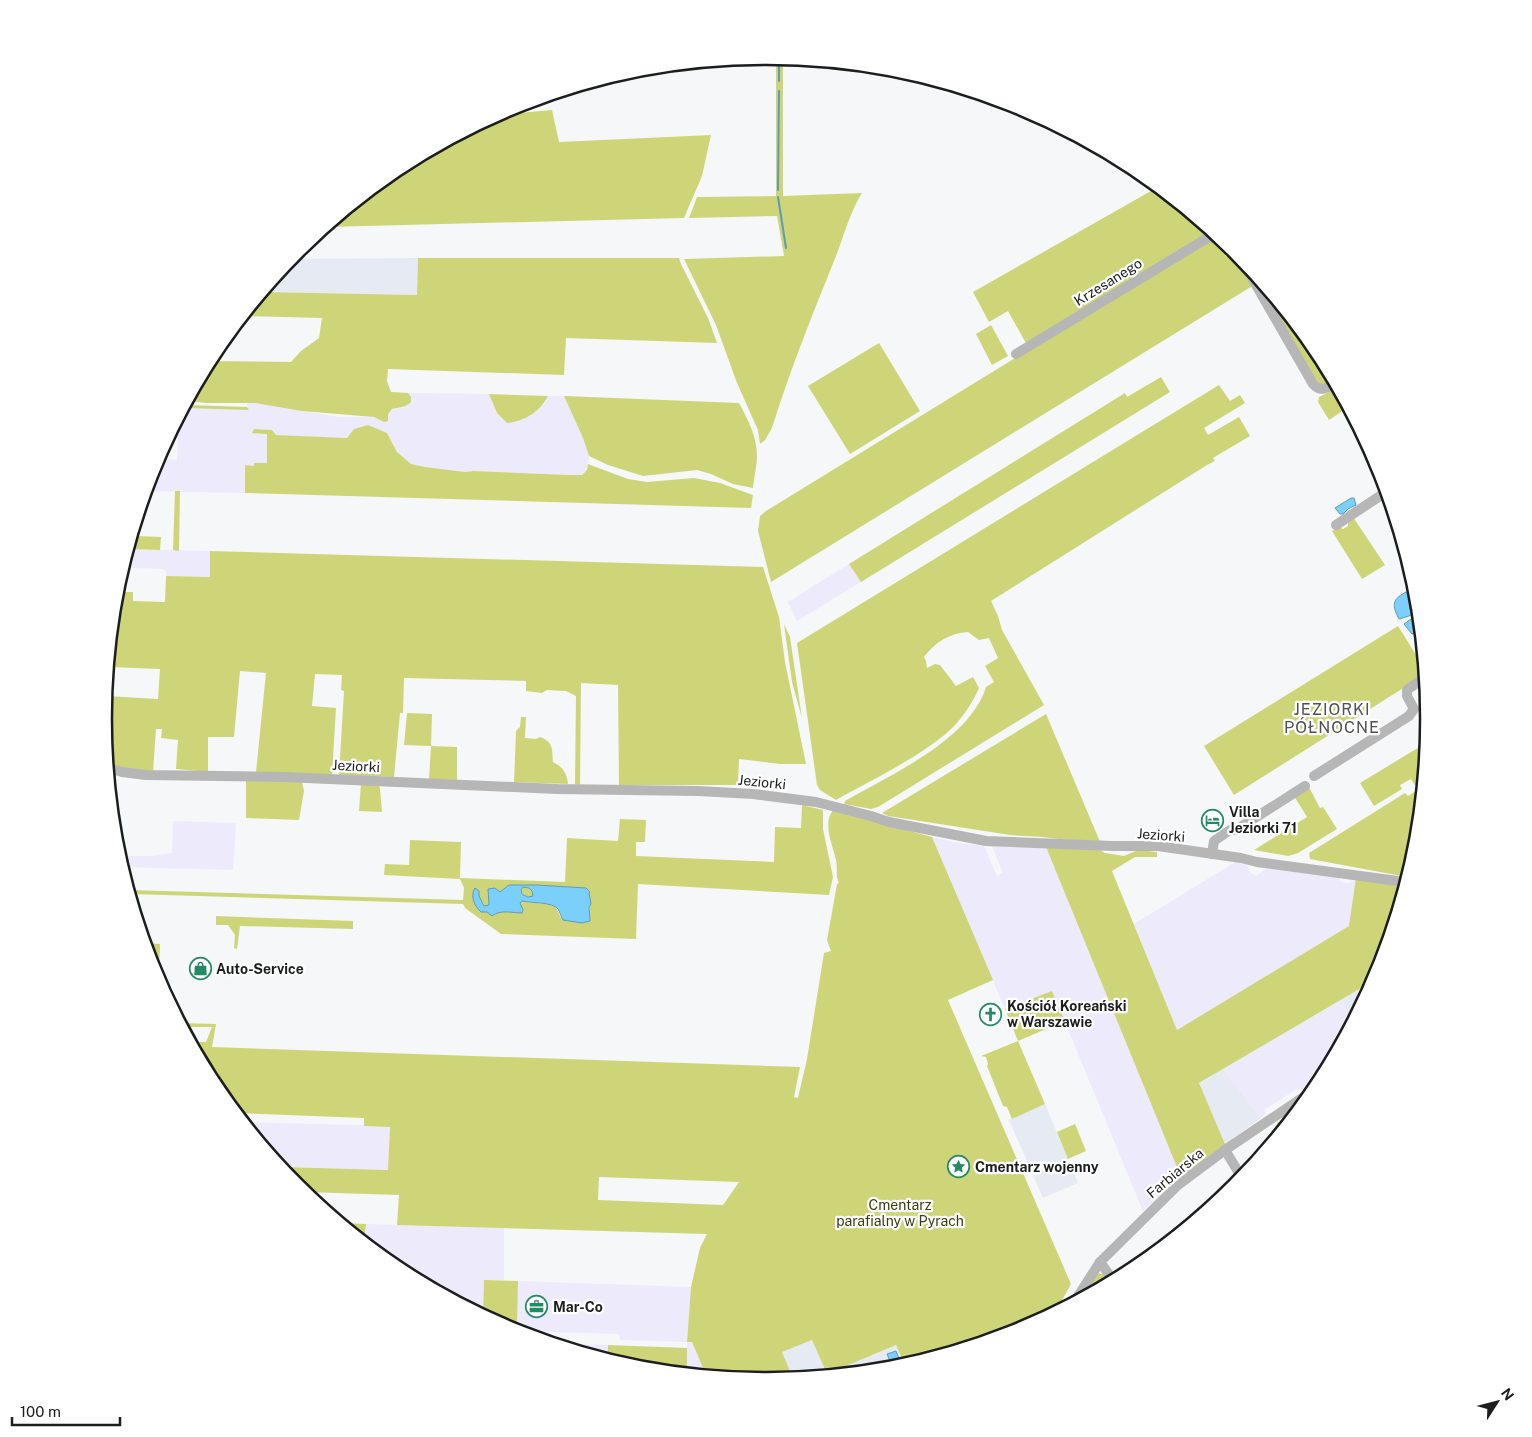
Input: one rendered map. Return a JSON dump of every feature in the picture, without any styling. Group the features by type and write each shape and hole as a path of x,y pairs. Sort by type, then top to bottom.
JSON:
{"street":[{"name":"Krzesanego","path":"1016,354 1208,238"},
{"path":"1259,290 1312,384 1319,389 1328,386"},
{"path":"1336,525 1380,496"},
{"path":"1314,776 1410,716 1413,712 1413,706 1406,692 1408,688 1418,682"},
{"name":"Jeziorki","path":"115,770 146,775 284,776 556,789 698,791 753,794 816,802 889,822 986,840 1113,846 1158,846 1257,862 1399,881"},
{"path":"1212,854 1214,841 1230,830 1236,830 1305,786"},
{"name":"Farbiarska","path":"1082,1290 1100,1262 1178,1185 1225,1150 1292,1105"},
{"path":"1225,1150 1237,1171"},
{"path":"1100,1262 1109,1274"}],"shaded area":[{"path":"418,258 417,295 272,292 301,259"},
{"path":"408,393 489,394 497,413 544,405 548,396 564,396 589,456 587,470 582,475 465,472 411,464 397,452 387,433 354,429 347,438 276,435 272,430 254,429 252,433 267,434 267,464 255,463 254,466 245,466 245,493 153,491 166,459 177,460 178,438 176,438 191,408 248,410 247,403 255,403 339,417 374,417 380,420 392,409 403,408 411,397"},
{"path":"135,549 210,551 210,577 166,576 166,571 163,569 131,568"},
{"path":"849,564 861,582 797,621 788,602"},
{"path":"173,821 236,823 233,870 130,867 127,856 153,856 172,853"},
{"path":"932,837 984,846 997,876 1003,873 992,846 1046,847 1181,1177 1143,1211 1052,991 1005,1009"},
{"path":"1237,861 1246,863 1250,872 1256,876 1270,866 1339,878 1341,882 1350,883 1351,881 1356,881 1350,926 1177,1030 1134,924"},
{"path":"1361,988 1349,1014 1341,1000"},
{"path":"1341,1000 1349,1014 1332,1045 1303,1090 1297,1089 1264,1110 1266,1114 1261,1118 1223,1069"},
{"path":"1223,1069 1261,1118 1225,1144 1199,1084"},
{"path":"1045,1104 1078,1183 1043,1198 1009,1120"},
{"path":"253,1122 390,1126 389,1170 292,1167"},
{"path":"366,1224 504,1228 504,1280 484,1280 483,1308 403,1262 366,1235"},
{"path":"518,1281 691,1287 687,1342 620,1340 619,1334 542,1332 517,1322"},
{"path":"812,1340 825,1369 790,1371 782,1352"},
{"path":"687,1342 692,1342 703,1369 687,1367"},
{"path":"578,1344 608,1345 608,1352"},
{"path":"896,1345 901,1357 844,1367"}],"green space":[{"path":"776,65 783,65 783,196 862,193 851,216 802,342 772,428 765,440 760,444 758,430 737,383 716,325 684,259 784,256 777,216 689,218 697,197 776,196"},
{"path":"552,110 559,142 711,135 702,176 684,218 335,227 403,175 439,153 477,132 522,113"},
{"path":"1151,191 1205,235 1027,345 1008,311 989,322 973,292"},
{"path":"1209,239 1228,256 1254,285 771,582 758,531 760,516 766,511"},
{"path":"418,258 679,258 708,318 717,343 566,338 564,375 388,369 387,381 391,392 408,393 411,397 411,402 392,409 388,414 388,421 384,422 374,417 302,411 255,403 195,402 219,361 291,362 301,351 319,338 322,318 252,316 272,292 417,295"},
{"path":"1271,306 1309,355 1326,383 1321,385"},
{"path":"991,325 1008,356 992,365 976,334"},
{"path":"879,343 920,411 850,454 808,386"},
{"path":"1161,377 1170,392 861,582 849,564 1125,393 1127,397"},
{"path":"1219,385 1230,401 1240,395 1245,403 1204,428 1208,435 1239,417 1250,436 1213,458 1215,461 991,601 1002,630 1044,705 878,807 871,809 844,804 845,801 905,767 946,740 964,724 977,706 986,687 994,682 985,666 998,658 989,638 979,640 968,632 949,636 933,647 924,657 927,668 935,664 940,665 956,686 973,677 979,688 972,702 956,724 945,735 915,756 836,800 820,790 817,785 797,643"},
{"path":"1331,391 1342,411 1329,420 1318,402 1319,397"},
{"path":"489,394 548,396 541,407 531,415 507,423 497,413"},
{"path":"564,396 739,403 749,422 757,449 753,488 733,484 697,470 643,476 608,465 589,456"},
{"path":"193,405 247,407 249,410 191,408"},
{"path":"368,425 387,433 397,452 411,464 465,472 582,475 587,470 588,464 628,479 647,482 694,478 720,483 753,495 751,508 245,493 245,465 254,466 254,463 267,463 267,434 252,433 254,429 272,430 276,435 347,438 354,429"},
{"path":"175,491 180,491 179,551 173,550"},
{"path":"1353,517 1385,565 1362,579 1332,531 1339,527 1343,529 1348,526 1348,521"},
{"path":"139,536 161,537 160,550 135,549"},
{"path":"210,551 763,567 779,617 785,662 806,764 780,764 739,759 738,785 619,785 618,685 581,683 580,785 575,784 576,696 566,691 547,690 542,693 526,691 526,681 404,678 403,713 400,713 394,777 339,775 344,691 341,690 342,675 315,674 312,706 336,708 332,775 256,772 266,673 240,671 234,737 208,737 208,772 176,769 178,740 161,738 162,729 156,729 153,772 116,768 112,718 113,696 158,699 160,669 115,667 125,592 133,592 133,601 165,602 166,576 210,577"},
{"path":"784,624 790,637 802,718 792,682"},
{"path":"1398,626 1416,655 1418,679 1234,795 1204,746"},
{"path":"407,713 432,714 431,746 404,745"},
{"path":"1046,714 1101,844 1010,835 888,816 882,813"},
{"path":"521,717 526,717 525,738 536,739 540,737 548,741 552,750 553,762 564,771 568,784 514,782 516,731 520,727"},
{"path":"431,746 457,747 457,780 429,779"},
{"path":"1419,747 1416,786 1411,779 1400,785 1402,789 1374,806 1360,783"},
{"path":"246,779 302,782 304,791 299,820 246,818"},
{"path":"361,784 378,785 380,788 382,812 359,811"},
{"path":"1309,787 1320,808 1323,807 1337,829 1298,853 1288,856 1254,850 1307,817 1294,796"},
{"path":"1415,792 1407,846 1400,876 1310,859 1309,853 1405,793 1408,796"},
{"path":"802,805 823,810 823,829 833,877 829,895 638,884 636,939 501,934 465,908 463,904 137,894 136,890 463,900 464,888 460,879 384,875 385,864 409,865 410,840 461,842 460,878 565,882 567,838 618,841 620,819 646,820 645,842 636,842 636,856 774,862 775,827 801,828","holes":["509,885 586,888 590,900 590,921 561,918 556,907 548,904 522,901 520,903 523,910 522,913 514,911 497,912 494,915 481,912 474,902 474,890 485,906 490,905 489,900 496,890 500,892"]},
{"name":"Cmentarz parafialny w Pyrach","path":"833,810 932,837 993,980 948,1000 1071,1284 1061,1302 1055,1305 976,1337 935,1350 901,1357 896,1345 844,1367 825,1369 812,1340 782,1352 790,1371 723,1371 703,1369 692,1342 687,1342 691,1287 700,1248 707,1234 397,1225 399,1195 316,1192 292,1167 388,1170 390,1127 364,1126 364,1118 246,1113 223,1082 198,1042 206,1042 212,1027 190,1027 188,1023 216,1024 212,1047 800,1067 794,1097 798,1098 807,1059 824,953 831,951 827,940 837,884 839,883 828,822","holes":["599,1177 739,1182 723,1205 598,1200"]},
{"path":"1046,847 1100,850 1105,853 1124,856 1138,850 1157,852 1157,857 1135,857 1112,871 1177,1030 1349,926 1356,878 1398,884 1385,929 1361,988 1199,1083 1225,1144 1181,1177"},
{"path":"523,887 529,888 533,896 528,897 522,893 521,889"},
{"path":"216,916 353,921 353,929 240,926 237,949 234,948 235,935 228,925 216,925"},
{"path":"152,943 160,944 159,962"},
{"path":"1052,991 1065,1021 1018,1041 1005,1009"},
{"path":"1018,1041 1045,1104 1012,1119 1007,1107 1003,1106 987,1066 986,1057 981,1056"},
{"path":"1075,1124 1086,1151 1068,1159 1057,1132"},
{"path":"351,1223 366,1224 364,1234"},
{"path":"1097,1273 1104,1274 1106,1276 1093,1284 1088,1287"},
{"path":"484,1280 518,1281 517,1322 483,1308"},
{"path":"608,1345 687,1348 687,1367 639,1359 608,1352"}],"water":[{"path":"1354,498 1356,505 1340,514 1335,508"},
{"path":"1407,592 1411,615 1399,619 1394,604 1400,596"},
{"path":"1412,619 1414,633 1412,634 1404,624"},
{"path":"509,885 586,888 590,892 590,921 582,923 563,920 558,909 547,904 522,901 520,903 523,910 522,913 503,912 492,916 487,912 481,912 475,904 473,894 475,888 479,891 479,896 484,906 489,905 488,889 495,888 500,892","holes":["523,887 529,888 533,896 528,897 522,894 521,890"]},
{"path":"896,1351 899,1358 889,1360 887,1354"}],"waterway":[{"path":"779,65 779,81"},
{"path":"778,190 779,91"},
{"path":"778,197 786,248"}],"place":[{"name":"Villa Jeziorki 71","path":"1213,820"},
{"name":"Auto-Service","path":"200,969"},
{"name":"Kościół Koreański w Warszawie","path":"991,1014"},
{"name":"Cmentarz wojenny","path":"959,1167"},
{"name":"Mar-Co","path":"537,1307"}],"district":[{"name":"JEZIORKI PÓŁNOCNE","path":"1332,718"}]}
